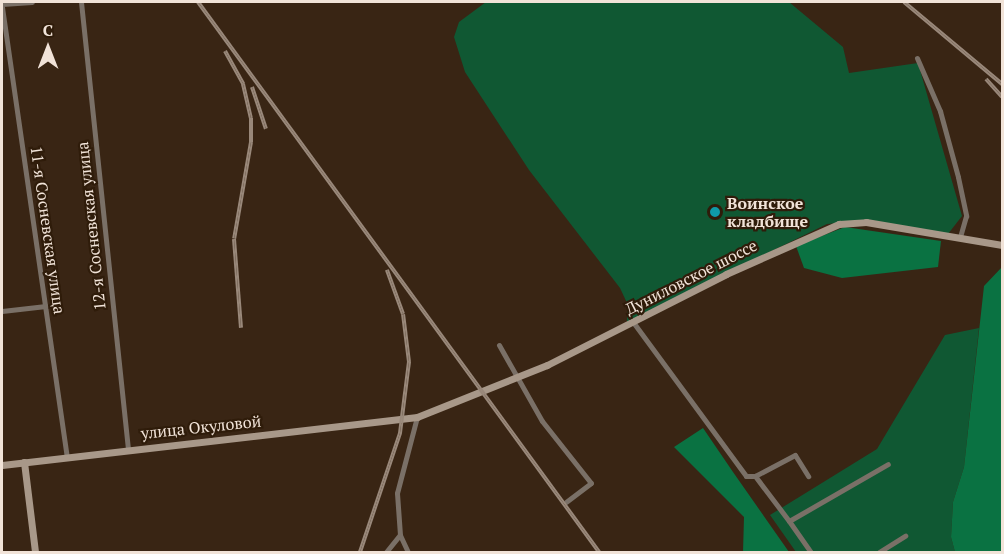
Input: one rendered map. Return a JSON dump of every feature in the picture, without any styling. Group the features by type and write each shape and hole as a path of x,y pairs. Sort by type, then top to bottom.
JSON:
{"street":[{"path":"2,6 32,2"},
{"name":"12-я Сосневская улица","path":"81,2 128,448"},
{"name":"11-я Сосневская улица","path":"2,6 67,456"},
{"path":"917,57 940,111 958,177 966,216 960,237"},
{"name":"Дуниловское шоссе","path":"404,418 417,417 518,378 786,245 838,225 866,222 1002,245"},
{"path":"2,311 46,306"},
{"path":"633,322 746,476 755,476 795,455 808,476"},
{"path":"499,345 542,421 591,483 566,502"},
{"path":"408,552 400,535 397,493 417,417"},
{"name":"улица Окуловой","path":"2,465 128,448 404,418"},
{"path":"24,462 35,552"},
{"path":"789,521 888,464"},
{"path":"755,476 811,552"},
{"path":"386,552 400,535"},
{"path":"879,552 905,536"}],"green space":[{"path":"486,2 789,2 843,47 849,73 918,63 962,216 948,234 871,220 827,224 627,322 627,303 620,288 529,170 465,72 454,37 459,22"},
{"path":"845,227 941,241 938,267 842,278 804,268 796,246"},
{"path":"1002,267 1002,552 955,552 951,537 953,502 964,467 984,286"},
{"path":"979,328 964,467 953,502 951,537 955,552 796,552 770,515 877,449 945,335"},
{"path":"703,428 789,552 743,552 744,517 674,447"}],"railway":[{"path":"198,2 599,552"},
{"path":"904,2 1002,84"},
{"path":"225,51 243,84 251,118 251,142 234,239 241,328"},
{"path":"986,79 1002,97"},
{"path":"252,87 266,129"},
{"path":"360,552 400,433 409,362 403,314 387,270"}],"place":[{"name":"Воинское кладбище","path":"715,212"}]}
